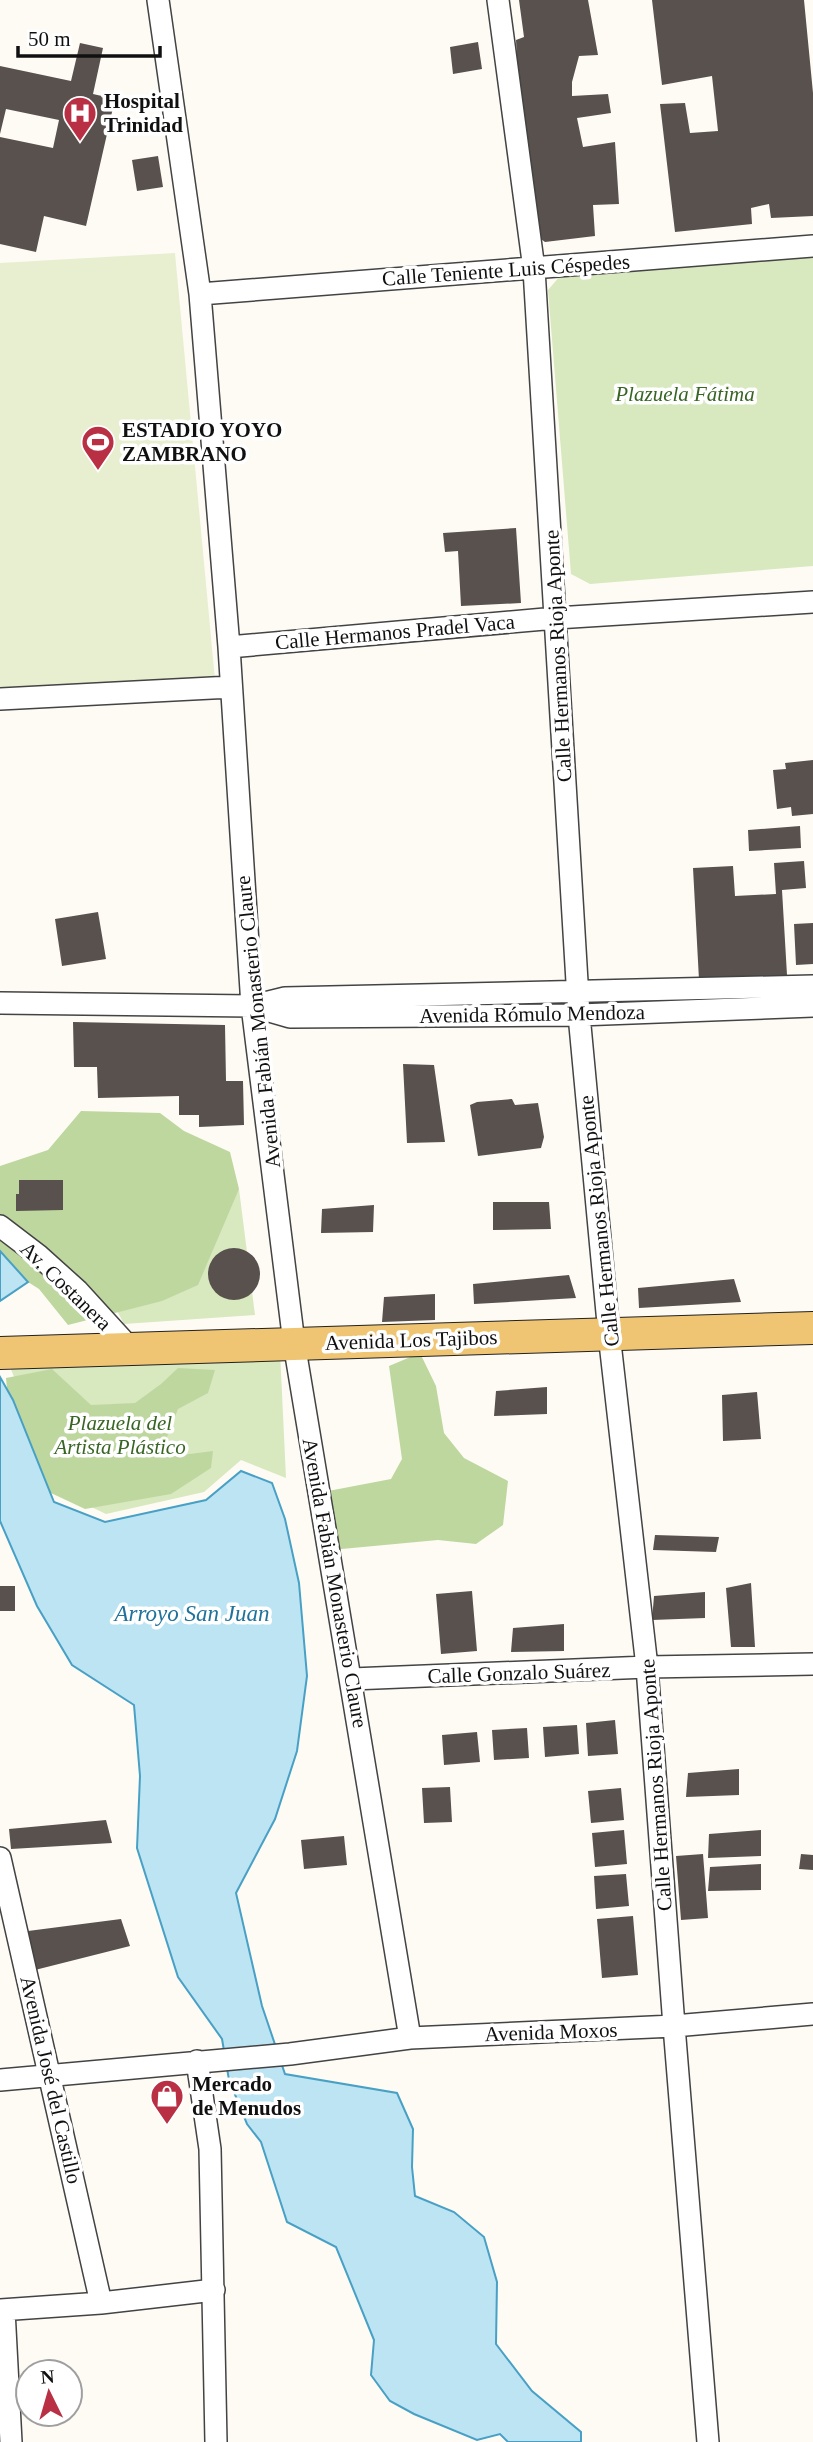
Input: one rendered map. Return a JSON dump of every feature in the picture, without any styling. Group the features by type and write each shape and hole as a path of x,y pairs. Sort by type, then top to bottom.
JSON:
{"main road":[{"name":"Avenida Los Tajibos","path":"5,1353 813,1328"}],"street":[{"name":"Avenida Fabián Monasterio Claure","path":"158,0 200,294 229,647 252,1006 294,1343 410,2038"},
{"name":"Calle Hermanos Rioja Aponte","path":"498,0 534,269 577,991 609,1334 647,1667 708,2442"},
{"name":"Calle Teniente Luis Céspedes","path":"200,294 813,246"},
{"name":"Calle Hermanos Pradel Vaca","path":"229,647 556,618 813,602"},
{"path":"0,699 231,687"},
{"name":"Avenida Rómulo Mendoza","path":"0,1003 252,1006 285,998 813,986"},
{"name":"Avenida Rómulo Mendoza","path":"252,1006 290,1017 579,1014 813,1006"},
{"name":"Av. Costanera","path":"0,1226 78,1291 130,1348"},
{"name":"Calle Gonzalo Suárez","path":"352,1679 647,1667 813,1664"},
{"name":"Avenida José del Castillo","path":"0,1858 101,2303"},
{"name":"Avenida Moxos","path":"206,2060 290,2054 410,2038 674,2026 813,2014"},
{"path":"0,2080 206,2060 216,2442"},
{"path":"11,2442 2,2310 101,2303 214,2290"}],"green space":[{"name":"ESTADIO YOYO ZAMBRANO","path":"175,253 215,680 0,689 0,263"},
{"name":"Plazuela Fátima","path":"813,254 813,566 590,584 571,574 548,290 560,276"},
{"path":"81,1111 160,1113 184,1131 230,1152 239,1189 198,1285 162,1301 68,1325 39,1289 28,1282 0,1251 0,1166 48,1150"},
{"path":"239,1189 255,1315 124,1324 103,1284"},
{"name":"Plazuela del Artista Plástico","path":"280,1351 286,1478 241,1460 204,1492 106,1514 62,1493 10,1367"},
{"path":"420,1353 436,1386 444,1433 464,1458 508,1481 503,1525 476,1544 438,1540 331,1550 323,1492 391,1479 402,1459 389,1366"},
{"path":"178,1368 215,1370 208,1393 178,1409 163,1447 182,1455 213,1451 211,1468 171,1494 85,1509 36,1486 9,1410 6,1378 52,1369 91,1405 135,1403"}],"water":[{"path":"0,1251 28,1282 0,1301"},
{"name":"Arroyo San Juan","path":"0,1377 13,1400 54,1502 105,1522 206,1500 241,1471 272,1483 285,1519 299,1583 307,1676 297,1751 275,1819 236,1893 262,2006 285,2074 397,2093 413,2129 412,2167 415,2196 454,2212 484,2237 497,2282 496,2344 532,2391 581,2432 581,2442 508,2442 500,2434 477,2440 390,2401 371,2375 374,2340 336,2247 287,2222 261,2142 247,2124 229,2080 222,2039 178,1977 137,1848 140,1776 134,1705 72,1665 37,1606 0,1521"}],"building":[{"path":"519,0 588,0 598,55 579,56 572,82 572,96 608,94 611,113 577,118 583,147 615,142 619,204 593,205 595,236 545,242 534,234 518,80 516,40 524,37"},
{"path":"652,0 804,0 813,93 813,216 771,218 769,204 751,208 752,224 675,232 660,104 685,103 690,133 718,131 712,76 662,85"},
{"path":"478,42 482,69 453,74 450,47"},
{"name":"Hospital Trinidad","path":"80,43 103,48 93,94 115,99 86,226 44,216 36,252 0,244 0,137 53,148 59,120 6,109 0,134 0,66 71,81"},
{"path":"158,156 163,187 137,191 132,160"},
{"path":"516,528 521,603 461,606 458,551 445,552 443,533"},
{"path":"813,760 813,814 792,816 791,807 777,809 773,770 786,769 785,763"},
{"path":"800,826 801,848 749,851 748,830"},
{"path":"804,861 806,888 782,890 787,975 699,980 693,868 733,866 735,896 776,894 774,863"},
{"path":"98,912 106,959 62,966 55,919"},
{"path":"813,923 813,964 796,965 794,924"},
{"path":"73,1022 225,1025 226,1081 243,1081 244,1125 199,1127 199,1115 179,1115 179,1096 98,1098 97,1067 74,1067"},
{"path":"403,1064 434,1065 445,1142 407,1143"},
{"path":"512,1099 515,1105 538,1103 544,1137 541,1148 478,1156 470,1105"},
{"path":"19,1180 63,1180 63,1210 16,1211"},
{"path":"493,1202 549,1202 551,1229 493,1230"},
{"path":"374,1205 373,1232 321,1233 322,1209"},
{"path":"234,1248 244,1250 252,1256 258,1264 258,1284 252,1292 244,1298 234,1300 224,1298 216,1292 210,1284 208,1274 210,1264 216,1256 224,1250"},
{"path":"569,1275 576,1298 474,1304 473,1284"},
{"path":"734,1279 741,1302 639,1308 638,1288"},
{"path":"435,1294 435,1320 382,1322 384,1297"},
{"path":"547,1387 547,1414 494,1416 496,1391"},
{"path":"757,1392 761,1439 723,1441 722,1395"},
{"path":"655,1535 719,1537 716,1552 653,1550"},
{"path":"751,1583 755,1647 731,1647 726,1588"},
{"path":"0,1586 15,1586 15,1611 0,1611"},
{"path":"472,1591 477,1651 441,1654 436,1594"},
{"path":"705,1592 705,1618 652,1620 654,1596"},
{"path":"564,1624 564,1651 511,1652 513,1628"},
{"path":"615,1720 618,1754 588,1756 586,1723"},
{"path":"577,1725 579,1754 545,1757 543,1727"},
{"path":"527,1728 529,1758 494,1760 492,1730"},
{"path":"477,1732 480,1762 444,1765 442,1735"},
{"path":"739,1769 739,1795 686,1797 688,1773"},
{"path":"450,1787 452,1822 424,1823 422,1788"},
{"path":"621,1788 624,1820 591,1823 588,1791"},
{"path":"106,1820 112,1843 11,1849 9,1829"},
{"path":"624,1830 627,1864 595,1867 592,1833"},
{"path":"761,1830 761,1856 708,1858 709,1834"},
{"path":"344,1836 347,1865 304,1869 301,1840"},
{"path":"703,1854 708,1918 681,1920 676,1856"},
{"path":"801,1854 813,1855 813,1870 799,1869"},
{"path":"761,1864 761,1890 708,1891 710,1867"},
{"path":"626,1874 629,1906 596,1909 594,1876"},
{"path":"633,1916 638,1975 602,1978 597,1919"},
{"path":"121,1919 130,1946 31,1971 28,1931"}],"place":[{"name":"Hospital Trinidad","path":"80,143"},
{"name":"ESTADIO YOYO ZAMBRANO","path":"98,472"},
{"name":"Mercado de Menudos","path":"167,2126"}]}
